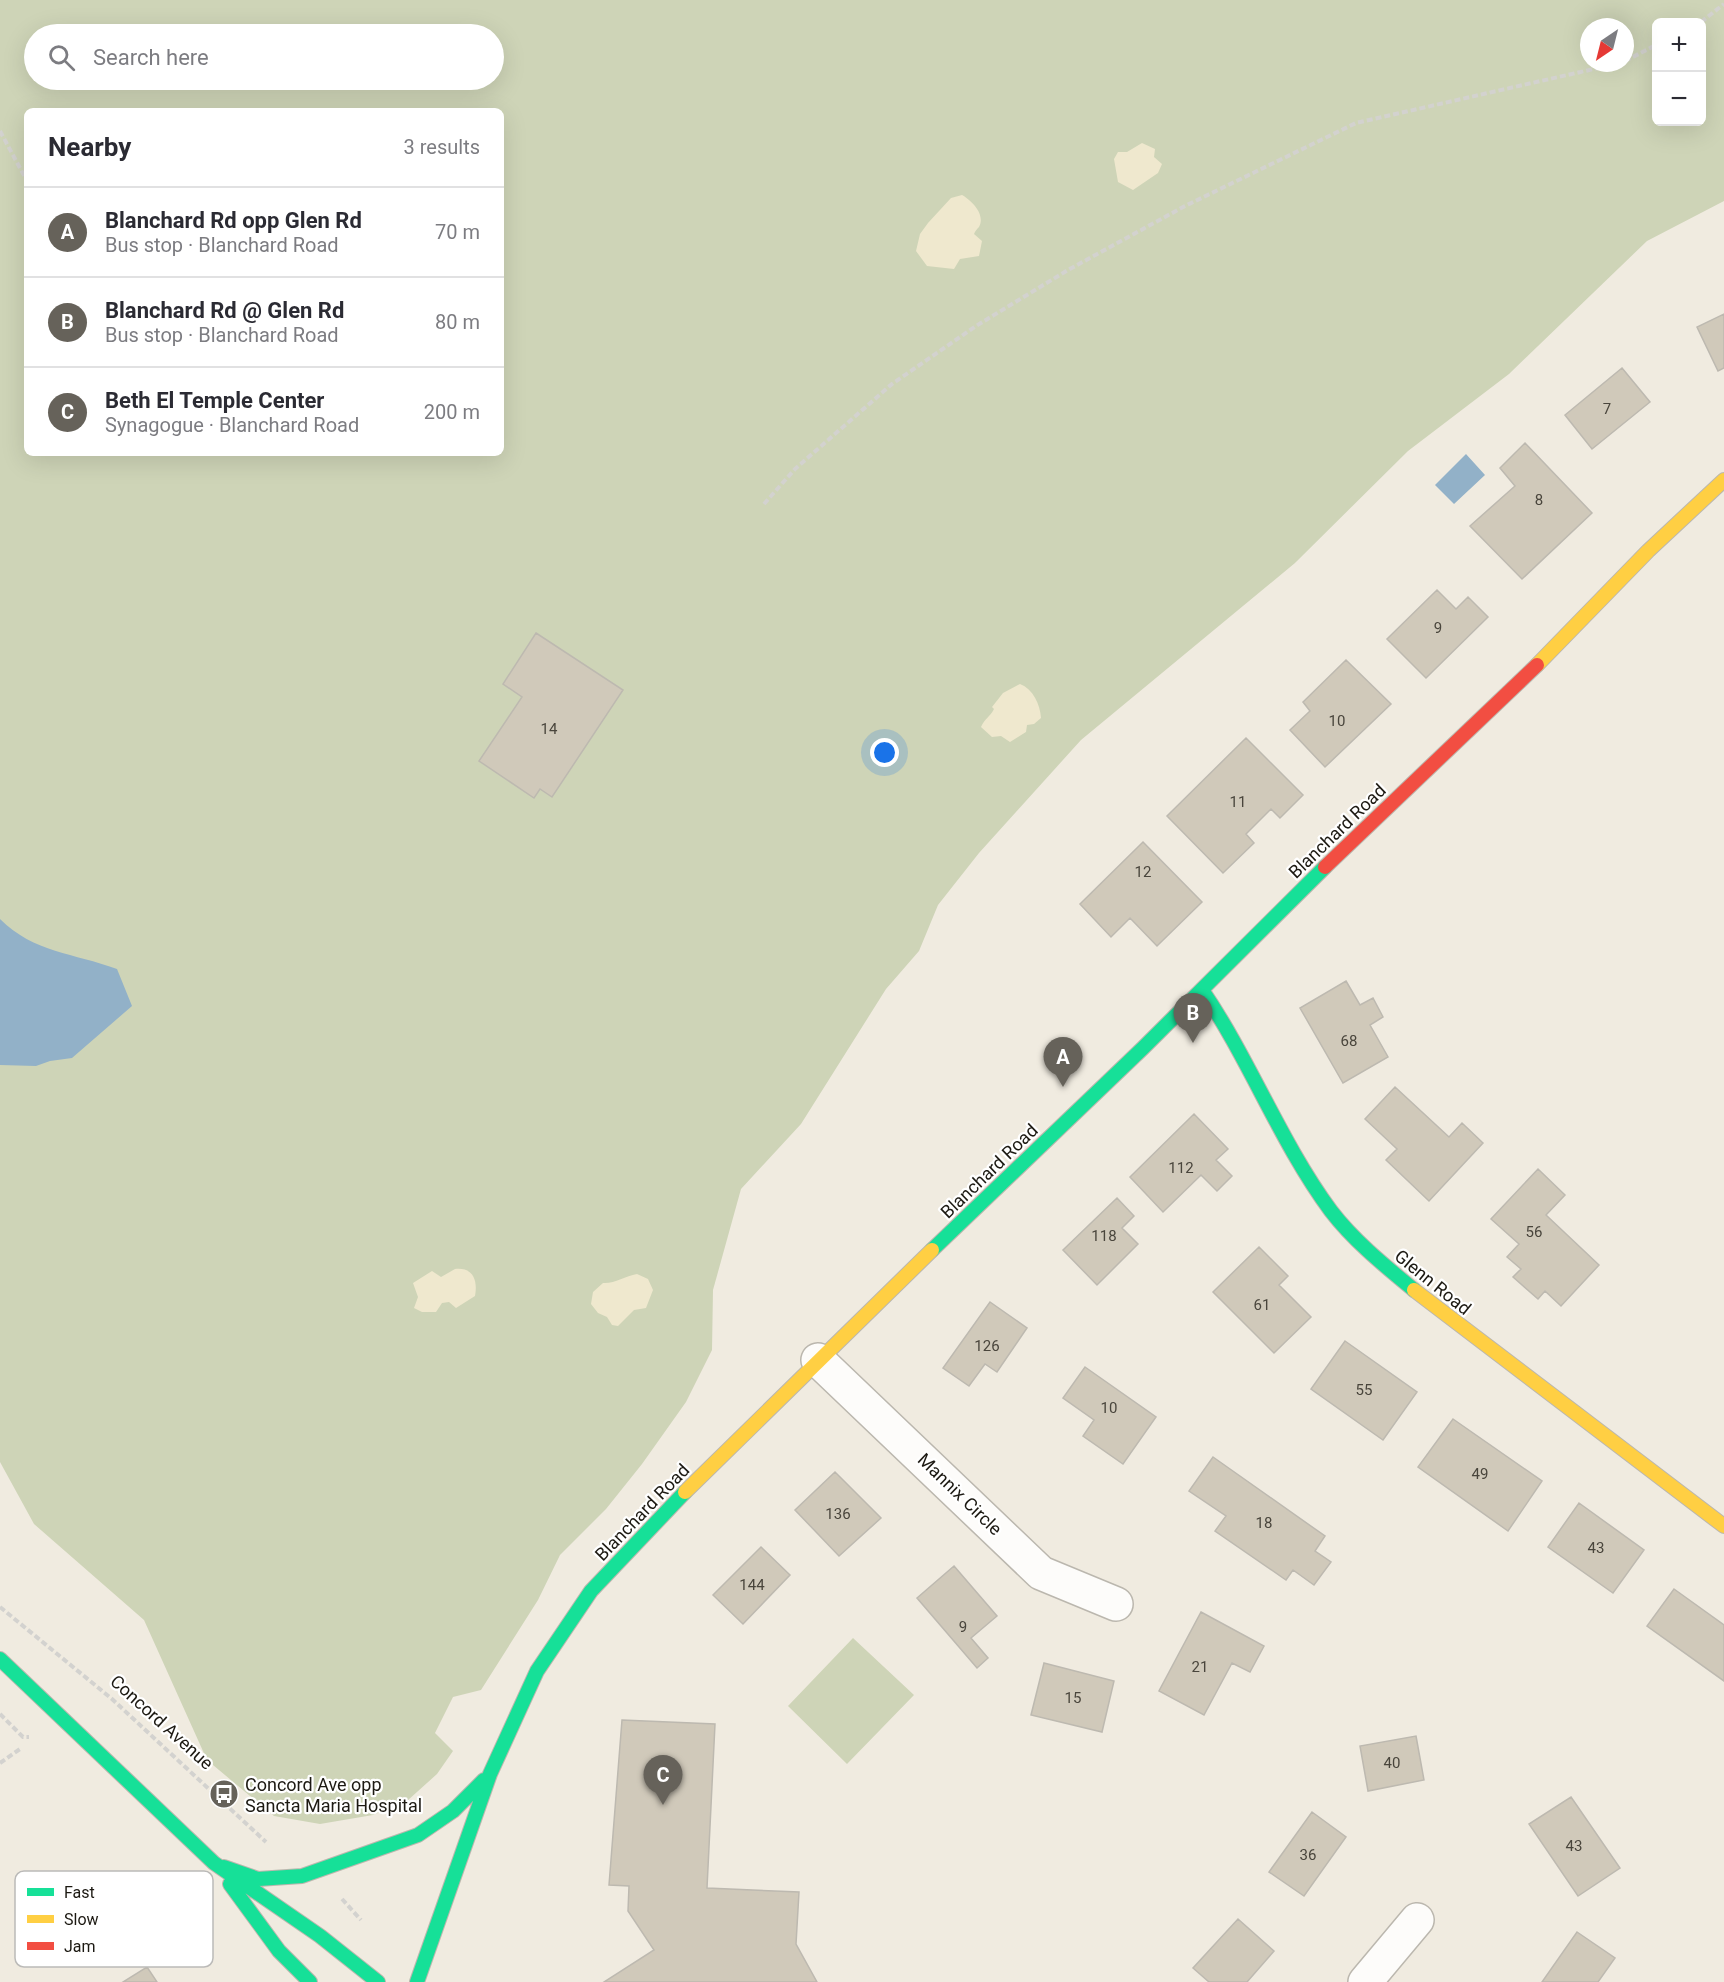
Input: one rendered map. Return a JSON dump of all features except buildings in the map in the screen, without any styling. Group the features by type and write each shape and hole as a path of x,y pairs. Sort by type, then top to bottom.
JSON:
{"street":[{"name":"Blanchard Road","path":"417,1982 490,1774 537,1671 591,1591 674,1503 818,1360 1202,990 1316,876 1531,671 1648,551 1724,480"},
{"name":"Glenn Road","path":"1202,990 1224,1022 1278,1127 1332,1212 1379,1261 1446,1317 1664,1478 1724,1527"},
{"name":"Mannix Circle","path":"818,1360 1041,1573 1116,1604"},
{"path":"0,1659 214,1863 320,1936 378,1982"},
{"path":"214,1863 258,1879 302,1876 418,1835 453,1811 490,1774"},
{"path":"214,1863 279,1951 310,1982"},
{"path":"1365,1982 1417,1920"}],"path":[{"path":"1706,19 1723,7"},
{"path":"1634,56 1652,47"},
{"path":"764,504 795,469 892,384 1007,307 1185,206 1356,123 1580,72"},
{"path":"0,131 24,175"},
{"name":"Concord Avenue","path":"0,1607 112,1699 302,1876"},
{"path":"0,1714 23,1737"},
{"path":"0,1762 20,1749"},
{"path":"335,1890 368,1928"}],"green space":[{"path":"0,0 1724,0 1724,201 1647,241 1509,374 1408,451 1295,563 1081,740 979,853 938,905 919,951 886,989 801,1124 741,1189 713,1290 712,1350 686,1402 642,1464 606,1509 560,1555 538,1600 481,1690 453,1697 435,1733 453,1751 437,1774 407,1801 373,1815 320,1824 274,1816 207,1760 144,1620 34,1524 0,1462"},
{"path":"853,1638 914,1695 847,1764 788,1706"}],"sand":[{"path":"1142,143 1155,149 1154,157 1162,164 1158,173 1133,190 1118,182 1114,159 1118,152 1127,152"},
{"path":"962,195 973,204 981,217 979,227 974,234 982,241 979,256 960,259 954,269 927,266 916,251 920,234 951,198"},
{"path":"1020,684 1029,689 1035,698 1041,718 1034,724 1027,725 1026,732 1010,742 1001,736 992,737 981,727 1003,693"},
{"path":"455,1269 466,1270 473,1276 476,1285 475,1296 456,1308 449,1302 442,1303 436,1312 422,1312 414,1308 418,1297 413,1283 432,1271 441,1277"},
{"path":"637,1274 648,1279 653,1290 646,1308 634,1310 618,1326 612,1325 607,1317 598,1313 591,1304 593,1292 603,1283"}],"water":[{"path":"1466,454 1485,475 1454,504 1435,485"},
{"path":"0,919 13,930 41,946 117,969 132,1006 72,1058 50,1061 36,1066 0,1065"}],"traffic: fast":[{"path":"932,1250 1143,1048 1325,867"},
{"path":"1202,990 1235,1044 1296,1157 1331,1211 1360,1243 1414,1290"},
{"path":"417,1982 490,1774 537,1671 591,1591 685,1492"},
{"path":"0,1659 214,1863 320,1936 378,1982"},
{"path":"224,1867 258,1879 302,1876 418,1835 453,1811 484,1780"},
{"path":"230,1884 279,1951 310,1982"}],"traffic: slow":[{"path":"1537,665 1648,551 1724,480"},
{"path":"685,1492 932,1250"},
{"path":"1414,1290 1724,1526"}],"traffic: jam":[{"path":"1325,867 1537,665"}],"place":[{"name":"Blanchard Rd @ Glen Rd","path":"1193,1043"},
{"name":"Blanchard Rd opp Glen Rd","path":"1063,1087"},
{"name":"Concord Ave opp Sancta Maria Hospital","path":"224,1794"},
{"name":"Beth El Temple Center","path":"663,1805"}]}
